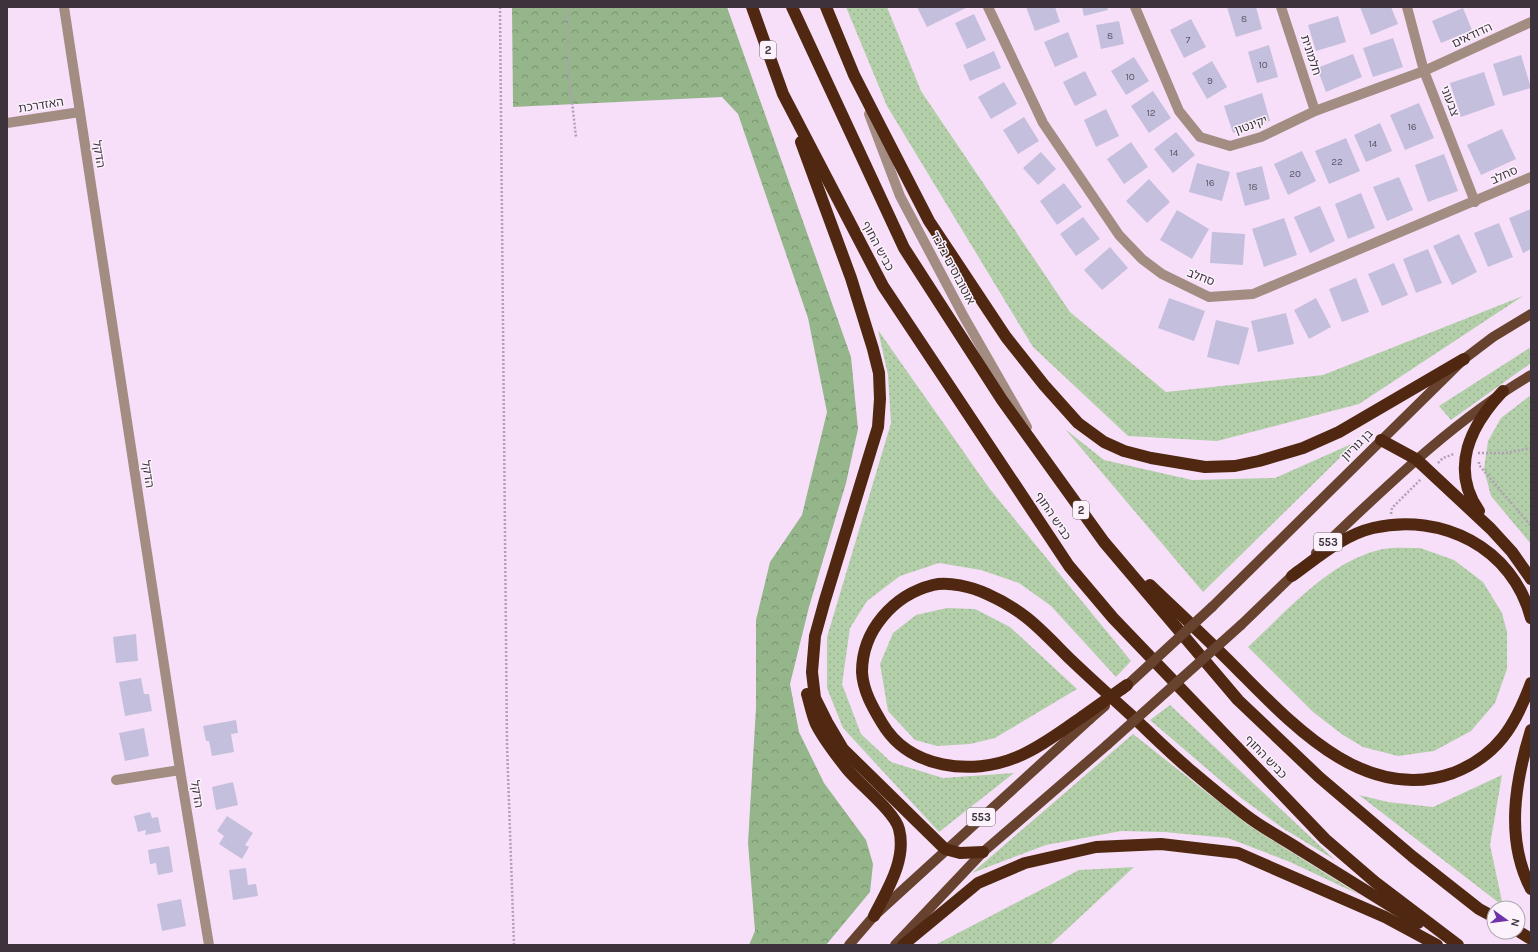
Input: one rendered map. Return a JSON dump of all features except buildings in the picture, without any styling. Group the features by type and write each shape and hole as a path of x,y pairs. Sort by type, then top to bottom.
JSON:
{"highway":[{"name":"כביש החוף","path":"752,7 783,94 883,286 1069,566 1113,618 1325,839 1375,882 1458,945"},
{"name":"כביש החוף","path":"792,7 904,248 1002,400 1104,542 1238,700 1319,777 1396,842 1486,912"},
{"path":"826,7 854,75 929,221 1006,337 1044,385 1078,423 1104,442 1124,451 1152,458 1204,467 1235,466 1259,461 1303,448 1339,432 1464,359"},
{"path":"783,94 851,278 879,373 880,399 878,427 807,657 806,690 815,723 848,770 892,816 899,828 900,847 896,873 874,916"},
{"path":"1491,529 1472,502 1466,488 1464,474 1468,450 1479,422 1503,391"},
{"path":"1381,440 1416,459 1491,529 1512,552 1531,579"},
{"path":"1292,576 1325,551 1356,534 1373,528 1396,525 1434,527 1466,538 1484,547 1501,562 1518,587 1531,618"},
{"path":"1104,542 1198,631 1277,709 1313,740 1339,758 1374,774 1392,778 1427,780 1466,768 1494,748 1503,738 1515,722 1531,683"},
{"path":"1127,685 1086,718 1035,748 1002,762 984,766 958,766 939,764 918,757 900,744 886,729 869,702 862,674 864,655 871,631 881,618 905,596 935,584 954,585 979,590 1000,600 1037,624 1070,658 1186,766 1248,817 1453,945"},
{"path":"824,600 815,636 812,672 815,698 843,749 945,849 960,853 983,852"},
{"path":"1531,730 1522,759 1517,783 1515,831 1517,852 1531,889"},
{"path":"903,945 978,883 1025,863 1096,847 1161,844 1238,853 1385,917 1436,945"}],"main road":[{"name":"בן גוריון","path":"1127,685 1212,607 1464,359 1493,337 1531,314"},
{"path":"1416,459 1503,391 1531,375"},
{"name":"553","path":"895,945 983,852 1106,745 1241,624 1416,459"},
{"name":"553","path":"849,945 874,916 1086,718"}],"street":[{"name":"הדקל","path":"64,7 180,770 209,945"},
{"name":"סחלב","path":"988,7 1044,123 1119,235 1142,259 1162,274 1210,296 1253,294 1475,202 1531,177"},
{"name":"יקינטון","path":"1135,7 1179,111 1200,137 1230,146 1261,137 1315,111 1424,71"},
{"name":"חלמונית","path":"1282,7 1315,111"},
{"name":"צבעוני","path":"1407,7 1424,71 1475,202"},
{"name":"הדודאים","path":"1424,71 1531,22"},
{"name":"אוטובוסים בלבד","path":"854,75 900,196 964,317 1048,464"},
{"name":"האזדרכת","path":"7,123 80,112"},
{"path":"116,780 180,770"}],"path":[{"path":"500,7 507,744 514,945"},
{"path":"567,7 567,58 576,137"},
{"path":"1478,446 1479,465 1531,526"}],"green space":[{"path":"512,7 727,7 851,357 858,429 846,483 809,607 790,684 799,732 824,783 866,840 873,864 870,892 826,945 749,945 755,931 748,843 756,708 756,620 770,562 802,515 827,412 808,318 738,114 722,97 513,107"},
{"path":"846,7 887,7 921,91 1070,312 1166,392 1323,375 1523,296 1359,404 1217,441 1128,436 1033,347 887,106"},
{"path":"878,330 989,488 1131,661 1116,677 1051,606 1019,583 981,570 939,563 900,576 867,601 850,628 842,684 861,734 891,762 943,778 1014,773 939,832 843,728 827,688 827,637 891,423 888,375"},
{"path":"1531,347 1531,363 1451,420 1439,406"},
{"path":"1531,395 1531,544 1491,496 1484,469 1488,441 1501,418"},
{"path":"1065,429 1104,460 1192,480 1275,478 1356,442 1203,592"},
{"path":"1420,548 1454,560 1483,582 1502,613 1507,632 1507,669 1495,703 1471,731 1434,751 1398,756 1363,747 1343,735 1313,712 1248,647 1310,589 1345,564 1364,555 1383,549"},
{"path":"947,608 975,609 1010,627 1077,689 995,738 970,744 937,746 915,740 888,711 880,664 893,633 916,615"},
{"path":"1170,705 1335,860 1284,829 1241,798 1150,720"},
{"path":"1133,734 1248,825 1360,895 1290,862 1228,838 1164,832 1121,831 1046,845 972,873"},
{"path":"1502,775 1490,845 1502,900 1495,900 1359,795 1388,802 1433,807"},
{"path":"1134,867 1050,945 935,945 1079,870"}]}
